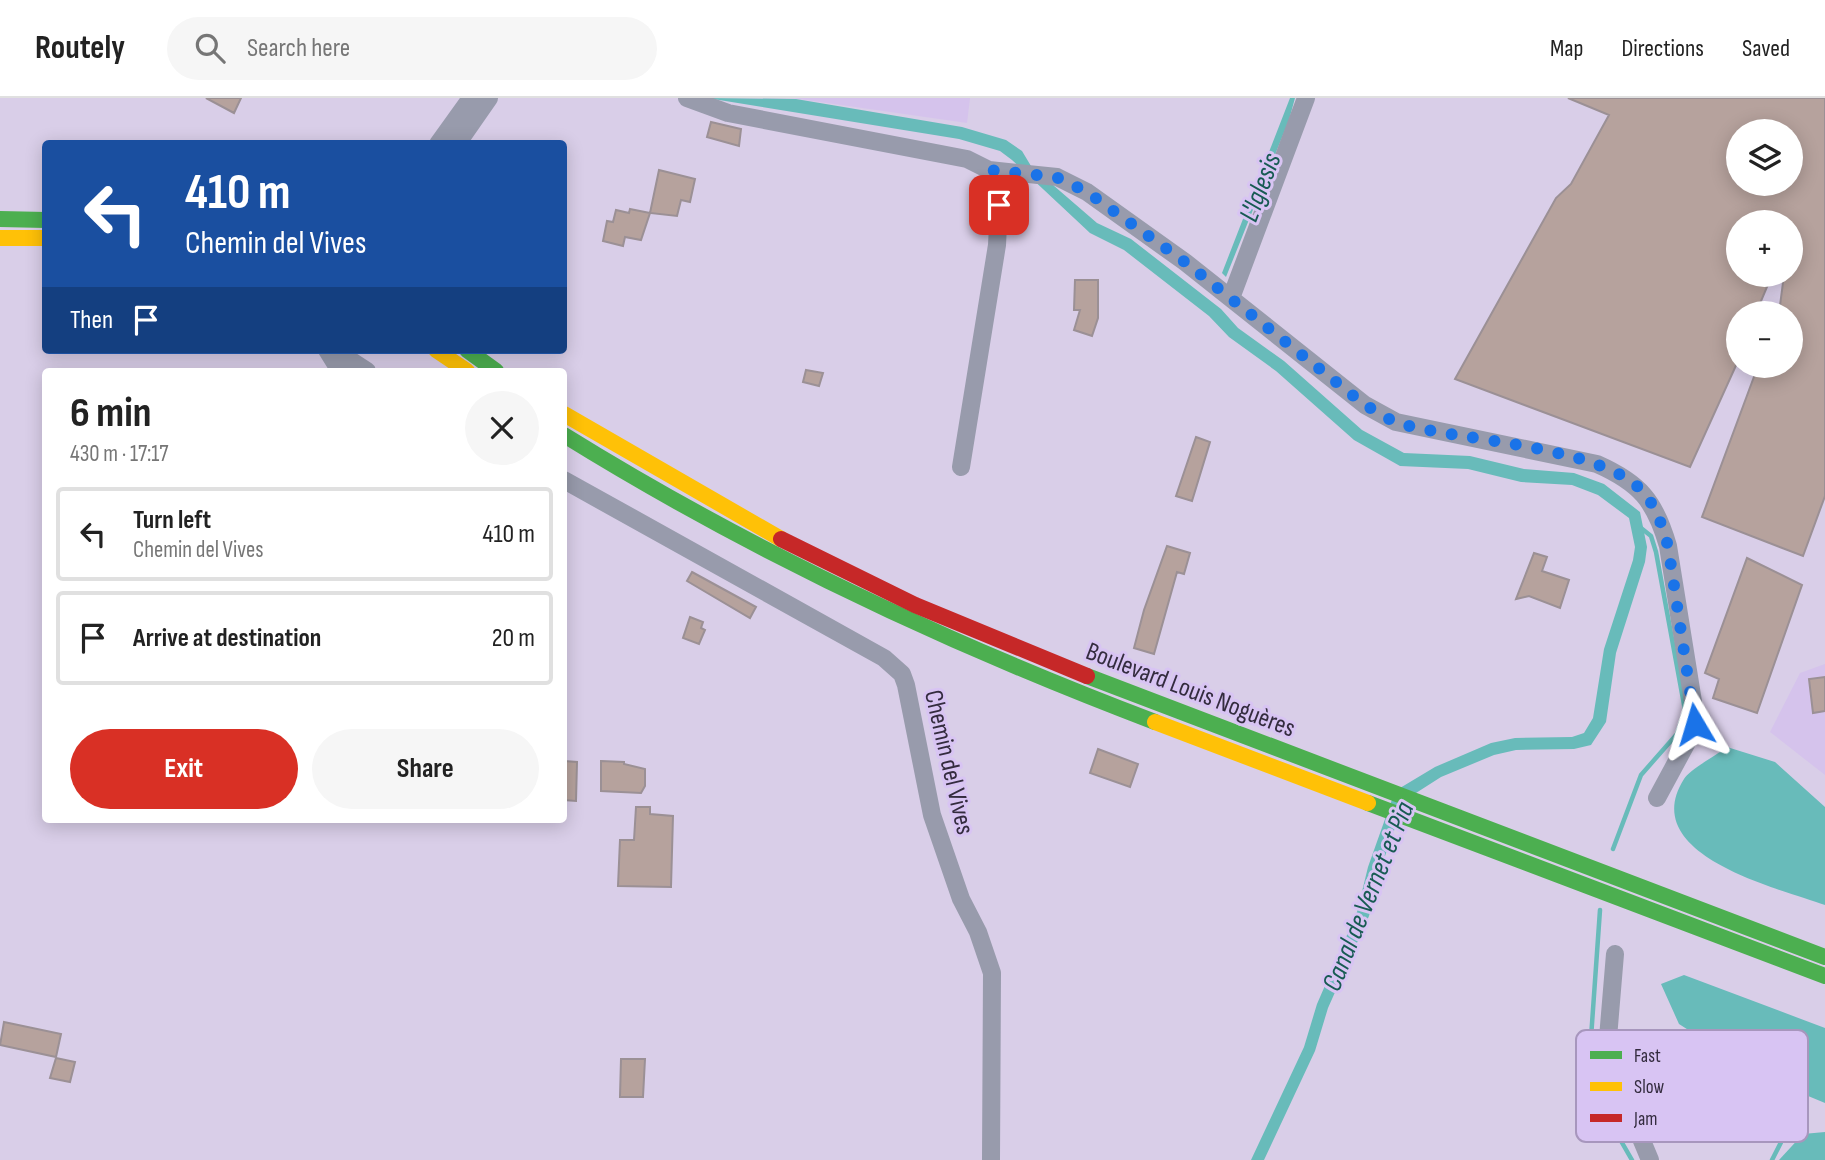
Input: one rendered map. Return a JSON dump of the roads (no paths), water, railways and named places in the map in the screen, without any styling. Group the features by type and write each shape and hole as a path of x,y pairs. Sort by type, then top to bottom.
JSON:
{"main road":[{"path":"0,219 42,220"},
{"path":"0,238 42,238"},
{"path":"442,354 463,368"},
{"path":"473,354 492,368"},
{"name":"Boulevard Louis Noguères","path":"567,416 658,472 828,565 952,622 1825,957"},
{"name":"Boulevard Louis Noguères","path":"567,437 649,489 794,568 944,639 1055,684 1825,976"}],"street":[{"path":"441,140 471,98"},
{"path":"460,140 489,98"},
{"path":"687,98 728,113 967,159 989,170 1056,177 1087,192 1231,298 1365,405 1396,422 1597,464 1625,476 1647,495 1661,523 1668,546 1695,713 1692,735 1657,798"},
{"path":"1231,298 1306,98"},
{"path":"961,467 984,341 997,245 1000,186 989,170"},
{"path":"346,354 347,358 362,368"},
{"name":"Chemin del Vives","path":"567,482 884,658 902,674 911,706 932,815 957,888 978,932 992,973 991,1160"},
{"path":"1609,1030 1615,954"},
{"path":"1642,1142 1650,1160"}],"water":[{"name":"Canal de Vernet et Pia","path":"707,98 796,99 962,127 1006,140 1022,151 1031,166 1097,223 1131,239 1221,309 1238,328 1284,361 1362,430 1404,453 1470,456 1524,469 1574,473 1604,484 1640,512 1647,547 1645,562 1616,653 1606,722 1591,745 1574,749 1516,750 1494,755 1441,777 1405,800 1380,870 1369,916 1328,1008 1315,1051 1264,1160 1251,1160 1304,1047 1317,1004 1357,912 1368,867 1395,791 1435,767 1491,743 1515,738 1572,737 1584,733 1593,718 1604,649 1633,560 1635,547 1629,518 1598,495 1572,485 1521,482 1468,469 1400,466 1354,440 1276,371 1229,337 1209,316 1124,250 1090,233 1000,151 959,139"},
{"name":"L'Iglesis","path":"1290,98 1295,98 1289,120 1226,277 1222,273"},
{"path":"1727,747 1775,762 1825,807 1825,905 1747,878 1718,864 1695,848 1679,828 1674,806 1684,779"},
{"path":"1684,975 1825,1028 1825,1103 1808,1096 1808,1030 1688,1030 1679,1024 1661,984"},
{"path":"1825,1132 1825,1160 1779,1160 1796,1142 1808,1142 1808,1134"}],"waterway":[{"path":"1613,849 1641,775 1677,734 1685,710 1656,552 1651,536 1641,528"},
{"path":"1592,1030 1600,910"},
{"path":"1622,1142 1632,1160"},
{"path":"1772,1160 1781,1142"}]}
